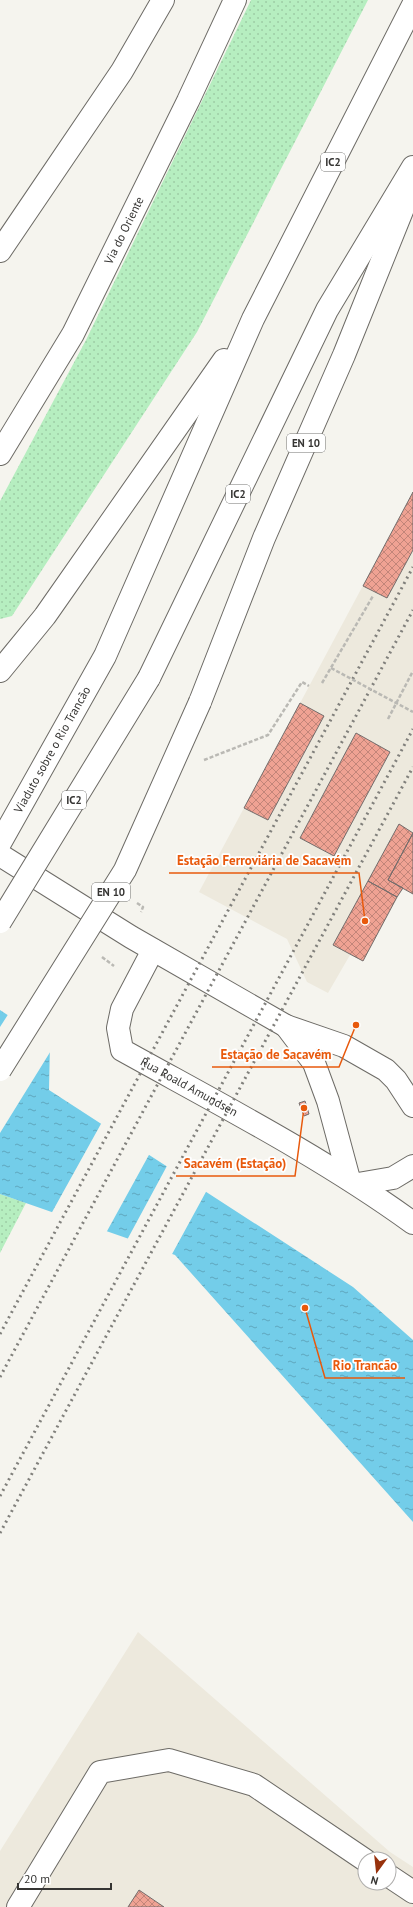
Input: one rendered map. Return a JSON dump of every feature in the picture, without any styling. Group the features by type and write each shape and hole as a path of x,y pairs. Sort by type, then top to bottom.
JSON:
{"main road":[{"path":"0,251 122,71 163,0"},
{"name":"Via do Oriente","path":"0,454 73,334 188,101 234,0"},
{"name":"IC2","path":"253,319 413,5"},
{"name":"IC2","path":"0,922 149,678 327,310 413,167"},
{"name":"EN 10","path":"0,1070 125,870 200,702 264,538 344,354 413,184"},
{"path":"0,671 45,616 253,319"},
{"name":"Viaduto sobre o Rio Trancão","path":"0,844 105,656 253,319"},
{"path":"0,855 131,937 286,1026 344,1046 386,1070 397,1074 413,1076"},
{"name":"Rua Roald Amundsen","path":"153,950 122,1009 118,1028 122,1050 287,1142 354,1182"},
{"path":"286,1026 314,1064 328,1101 354,1182 413,1223"},
{"path":"386,1070 396,1080 413,1106"},
{"path":"354,1182 393,1178 413,1166"},
{"path":"18,1907 100,1772 169,1760 254,1785 357,1855"},
{"path":"397,1881 413,1892"}],"path":[{"path":"322,683 373,596"},
{"path":"331,668 413,712"},
{"path":"388,719 413,671"},
{"path":"197,763 268,735 302,682 309,686"},
{"path":"131,937 143,907 132,901"}],"shaded area":[{"path":"413,492 413,894 403,888 363,961 350,955 328,993 307,982 287,939 199,892"},
{"path":"138,1632 389,1851 357,1851 357,1891 397,1891 397,1857 413,1867 413,1907 0,1907 0,1851"}],"green space":[{"path":"251,0 368,0 197,332 12,616 0,619 0,501 86,340"},
{"path":"0,1194 26,1203 0,1253"}],"water":[{"path":"0,1010 50,1043 49,1090 353,1287 413,1340 413,1522 175,1255 0,1194"}],"pier":[{"path":"9,1013 51,1042 52,1049 0,1133 0,1027"},
{"path":"102,1122 150,1153 106,1233 51,1214"},
{"path":"168,1164 207,1190 171,1256 127,1240"}],"building":[{"path":"413,492 413,550 387,598 363,586"},
{"path":"300,703 324,716 268,820 244,808"},
{"path":"356,733 390,752 334,856 300,838"},
{"path":"399,824 413,833 388,880 403,888 397,897 368,881"},
{"path":"413,833 413,894 388,880"},
{"path":"368,881 397,897 363,961 333,945"},
{"path":"305,1101 309,1114 304,1116 299,1103"},
{"path":"139,1890 164,1907 128,1907"}],"railway":[{"path":"0,1334 413,567"},
{"path":"0,1377 413,610"},
{"path":"0,1496 413,729"},
{"path":"0,1533 413,767"}],"place":[{"name":"Estação Ferroviária de Sacavém","path":"365,921"},
{"name":"Estação de Sacavém","path":"356,1025"},
{"name":"Sacavém (Estação)","path":"304,1108"},
{"name":"Rio Trancão","path":"305,1308"}]}
